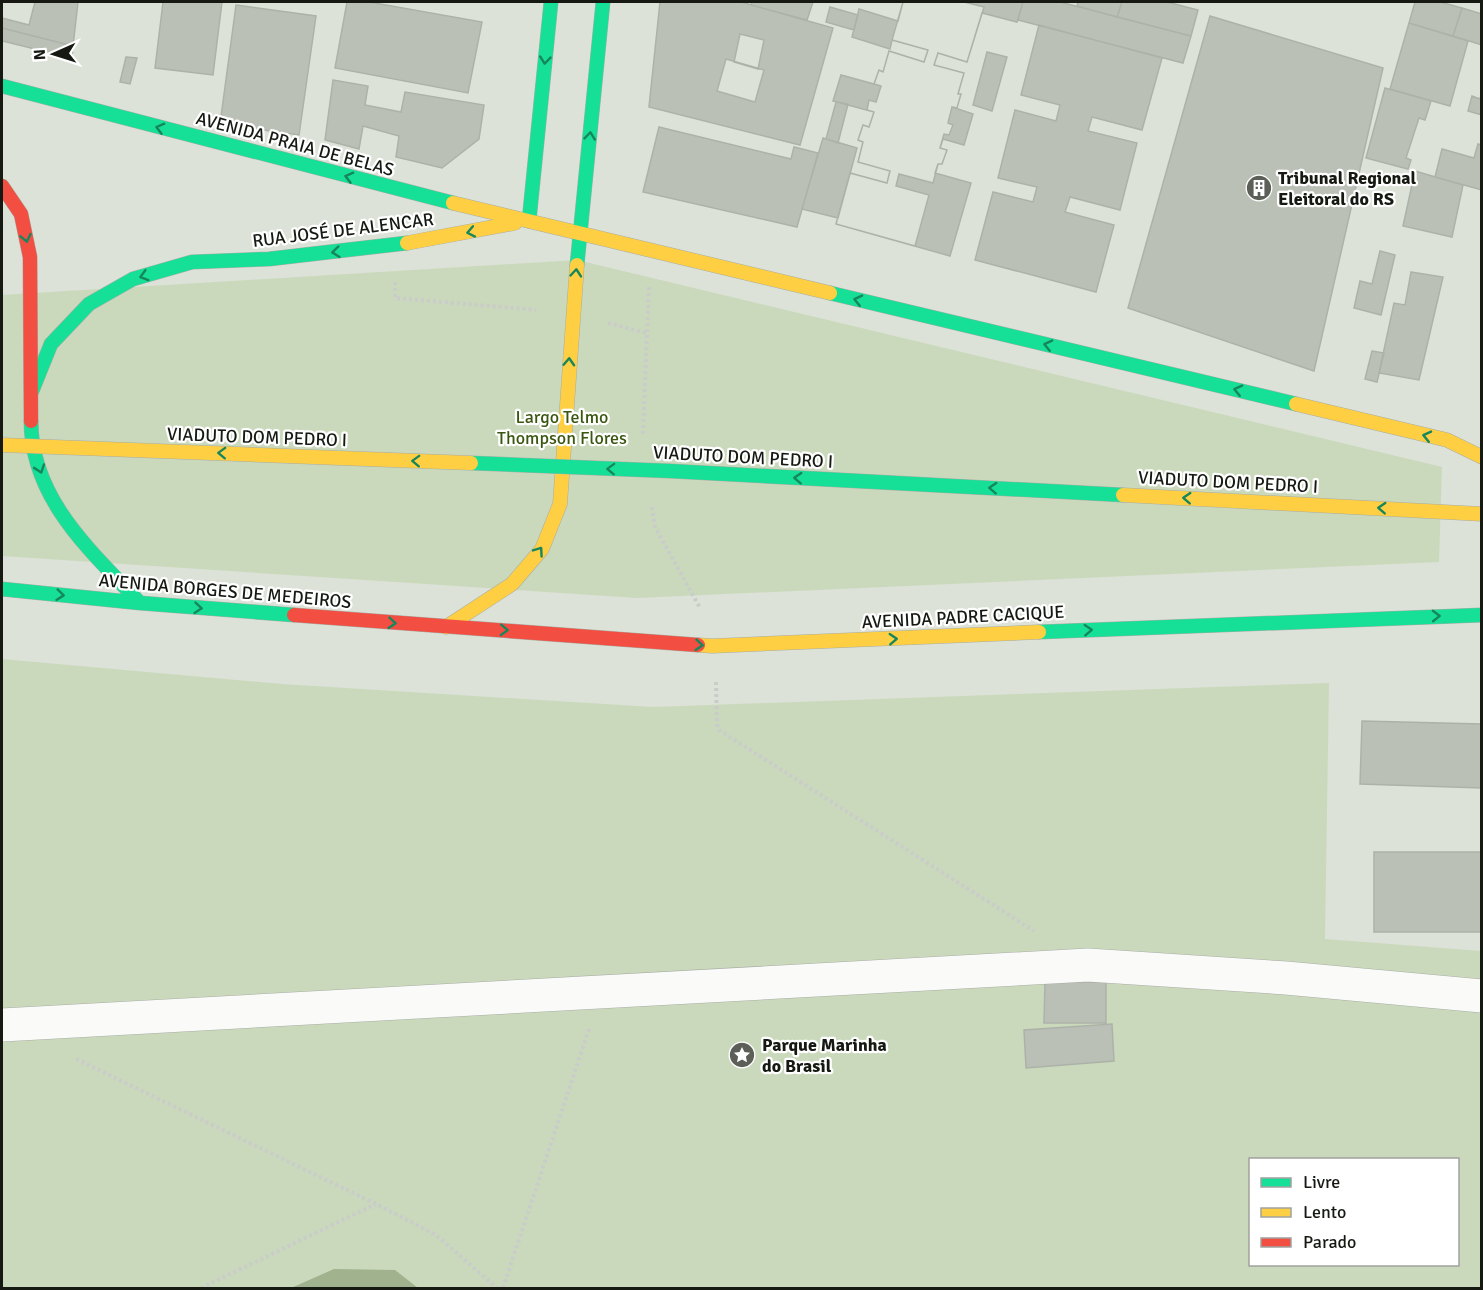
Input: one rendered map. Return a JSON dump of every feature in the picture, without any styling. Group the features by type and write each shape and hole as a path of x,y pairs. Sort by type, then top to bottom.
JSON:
{"main road":[{"path":"529,221 550,2"},
{"path":"446,627 512,584 542,549 560,504 572,313 603,2"},
{"name":"AVENIDA PRAIA DE BELAS","path":"2,86 405,192 580,233"},
{"path":"2,186 21,214 30,257 31,433 38,466 55,506 81,541 140,603"},
{"name":"RUA JOSÉ DE ALENCAR","path":"32,391 51,344 89,304 133,279 192,262 269,258 394,246 529,221"},
{"path":"580,233 1447,440 1482,457"},
{"name":"VIADUTO DOM PEDRO I","path":"2,445 670,471 1482,514"},
{"name":"AVENIDA BORGES DE MEDEIROS","path":"2,589 140,603 446,627"},
{"name":"AVENIDA PADRE CACIQUE","path":"446,627 516,630 712,646 1379,617 1482,615"}],"street":[{"path":"2,1025 1088,965 1287,978 1482,996"}],"path":[{"path":"394,246 395,298 572,313 646,333"},
{"path":"712,646 719,730 1038,933"},
{"path":"503,1288 602,991"},
{"path":"69,1055 436,1235 497,1288"},
{"path":"201,1288 376,1204"}],"green space":[{"name":"Largo Telmo Thompson Flores","path":"577,260 1442,467 1439,562 637,598 2,556 2,295"},
{"name":"Parque Marinha do Brasil","path":"2,659 282,684 653,707 1329,683 1325,939 1481,951 1481,1288 2,1288"}],"shaded area":[{"path":"334,1269 395,1270 418,1288 291,1288"}],"building":[{"path":"2,2 35,2 29,25 2,18"},
{"path":"2,2 78,2 73,46 2,28"},
{"path":"163,2 222,2 213,75 155,68"},
{"path":"347,2 369,2 482,22 468,93 335,68"},
{"path":"660,2 741,2 833,28 800,145 649,107","holes":["740,34 764,40 758,69 734,62"]},
{"path":"752,2 813,2 807,20 751,5"},
{"path":"903,2 964,2 984,7 967,62 938,53 934,65 964,73 957,108 952,107 948,123 953,125 949,135 944,134 940,148 947,150 942,164 938,164 933,183 899,174 896,186 929,195 915,246 836,224 850,173 887,183 890,171 858,162 863,142 858,140 863,125 869,127 874,112 867,110 869,100 876,102 881,86 874,84 879,70 883,72 889,51 924,62 928,50 892,40"},
{"path":"903,2 1023,2 1017,22 982,13 967,62 938,53 934,65 964,73 957,108 952,107 973,114 964,145 943,139 940,148 947,150 942,164 938,164 935,173 971,183 950,256 836,224 850,173 887,183 890,171 858,162 863,142 858,140 863,125 869,127 874,112 833,101 841,75 874,84 879,70 883,72 889,51 924,62 928,50 892,40 890,49 852,37 859,9 898,21"},
{"path":"1023,2 1060,2 1191,36 1183,63 1018,20"},
{"path":"1078,2 1122,2 1117,17 1077,6"},
{"path":"1122,2 1167,2 1198,10 1191,36 1117,17"},
{"path":"1415,2 1440,2 1462,8 1453,36 1409,23"},
{"path":"236,5 316,16 299,135 220,124"},
{"path":"830,7 858,15 854,30 826,22"},
{"path":"1462,8 1482,14 1482,45 1453,36"},
{"name":"Tribunal Regional Eleitoral do RS","path":"1210,16 1383,68 1314,371 1128,308"},
{"path":"1409,23 1468,41 1450,106 1390,89"},
{"path":"1039,25 1162,58 1142,130 1092,117 1088,131 1137,143 1120,210 1070,197 1065,212 1114,225 1096,292 975,260 993,192 1033,202 1037,187 998,178 1015,110 1056,121 1060,105 1021,95"},
{"path":"2,28 73,46 72,58 2,41"},
{"path":"987,52 1007,57 992,111 973,105"},
{"path":"126,57 137,58 130,84 120,82"},
{"path":"726,59 764,70 755,102 717,91"},
{"path":"333,80 368,86 365,105 401,112 405,92 484,105 479,139 442,168 396,157 399,136 363,126 359,149 325,140"},
{"path":"1385,88 1431,101 1425,120 1419,118 1406,158 1411,160 1408,169 1366,158"},
{"path":"1482,92 1482,115 1468,111 1472,96 1480,99"},
{"path":"836,102 848,104 838,143 826,139"},
{"path":"659,127 791,159 794,147 818,153 797,227 643,192"},
{"path":"823,138 857,148 838,218 802,209"},
{"path":"1478,144 1482,145 1482,190 1435,177 1442,149 1474,158"},
{"path":"1415,171 1463,185 1452,237 1403,226"},
{"path":"1380,251 1395,255 1381,315 1354,308 1360,281 1372,284"},
{"path":"1411,272 1443,277 1419,380 1379,373 1394,303 1405,305"},
{"path":"1372,351 1384,353 1377,382 1365,379"},
{"path":"1362,721 1482,724 1482,788 1360,784"},
{"path":"1374,852 1482,852 1482,932 1374,932"},
{"path":"1045,982 1106,982 1106,1023 1044,1023"},
{"path":"1112,1024 1114,1061 1026,1068 1024,1030"}],"traffic: fast":[{"path":"529,221 551,2"},
{"path":"577,265 603,2"},
{"path":"2,86 453,203"},
{"path":"32,391 51,344 89,304 133,279 192,262 269,259 407,243"},
{"path":"830,293 1296,404"},
{"path":"31,421 34,449 41,475 53,499 67,522 84,543 140,603"},
{"path":"471,463 670,471"},
{"path":"670,471 1123,495"},
{"path":"2,589 294,615"},
{"path":"1039,632 1482,615"}],"traffic: slow":[{"path":"453,203 830,293"},
{"path":"407,243 515,223"},
{"path":"446,627 512,584 542,549 560,504 577,265"},
{"path":"1296,404 1447,440 1482,457"},
{"path":"2,445 471,463"},
{"path":"1123,495 1482,514"},
{"path":"698,645 1039,632"}],"traffic: jam":[{"path":"2,186 21,214 30,257 31,421"},
{"path":"294,615 698,645"}],"place":[{"name":"Tribunal Regional Eleitoral do RS","path":"1259,188"},
{"name":"Parque Marinha do Brasil","path":"742,1055"}]}
